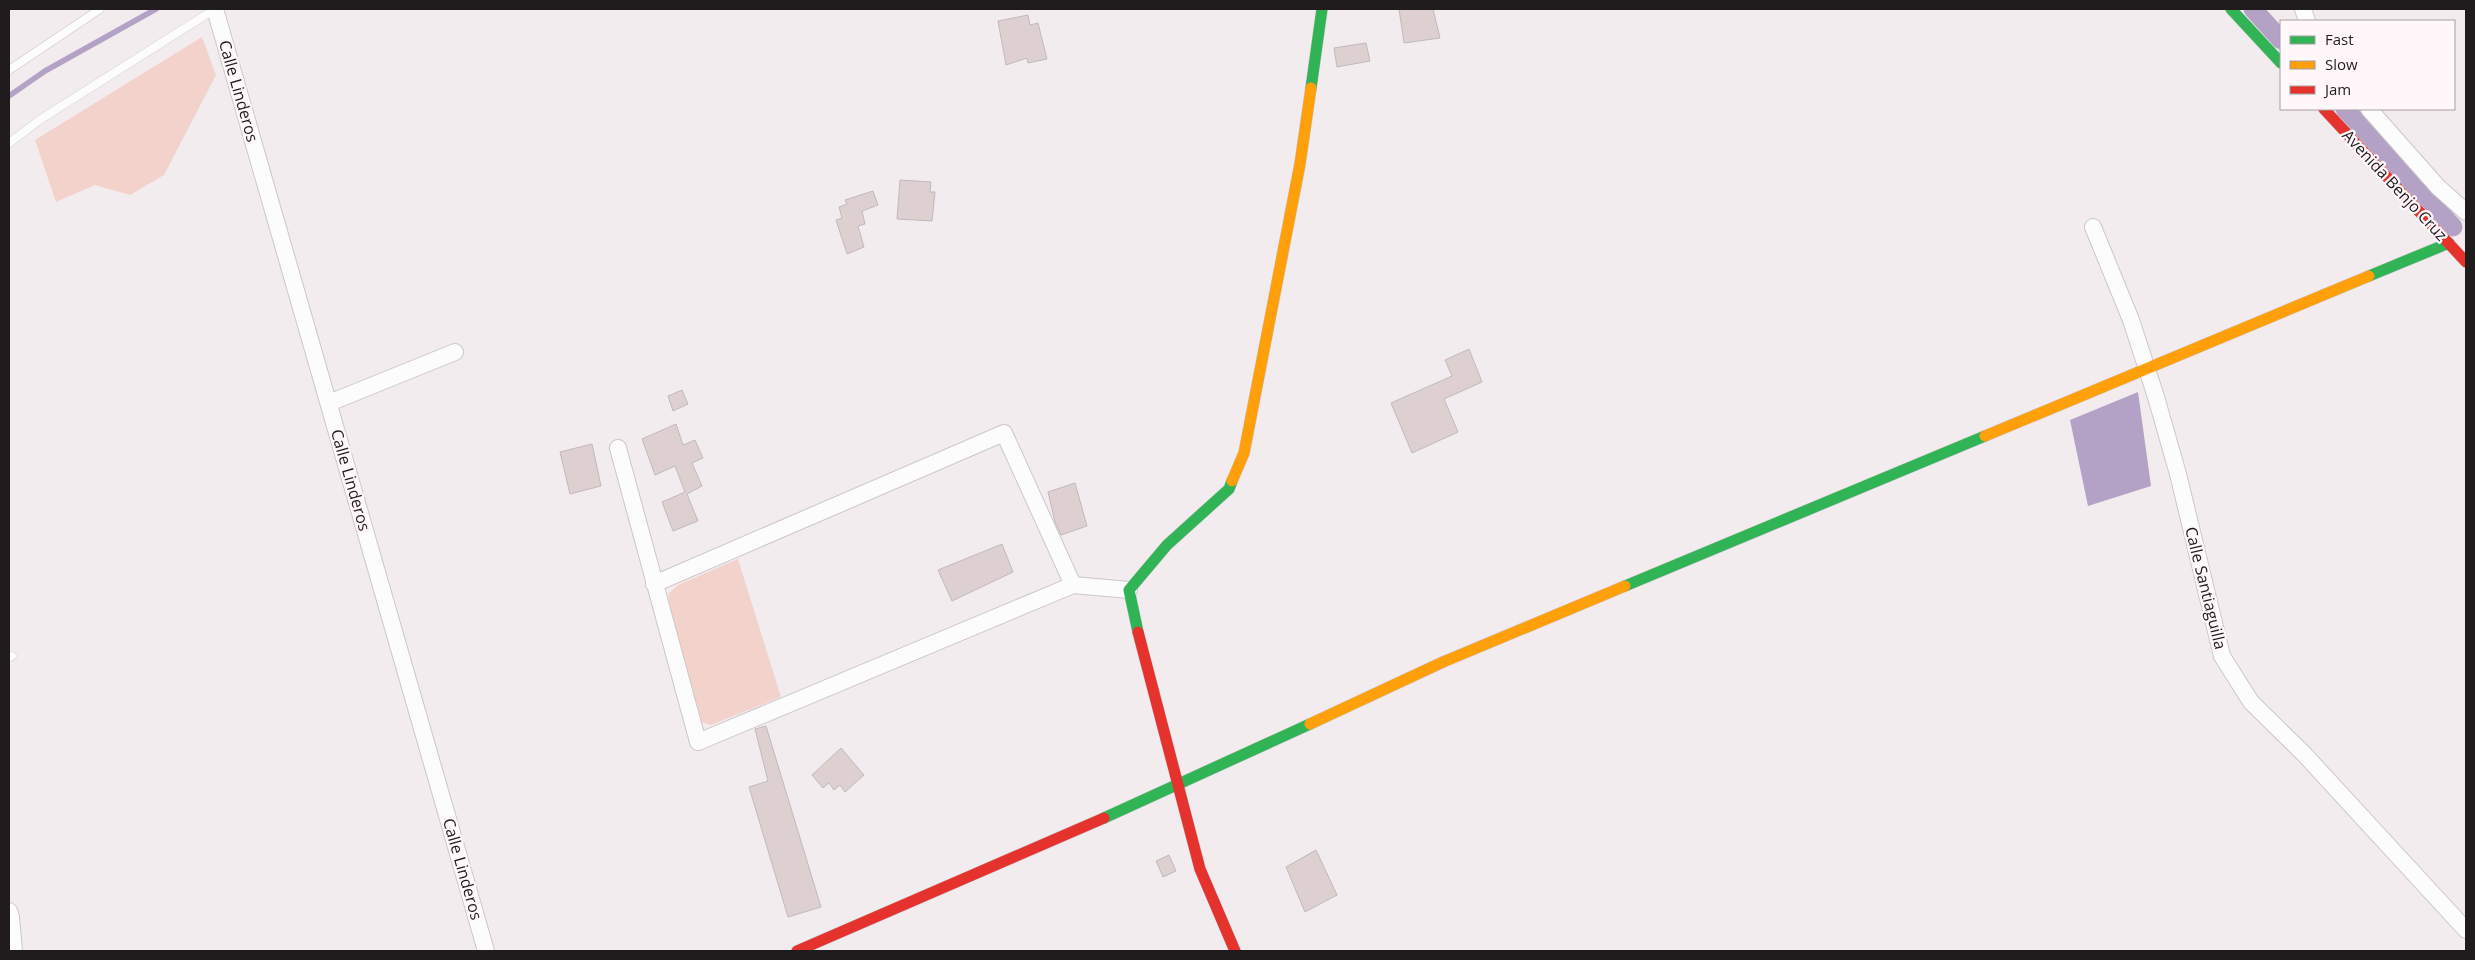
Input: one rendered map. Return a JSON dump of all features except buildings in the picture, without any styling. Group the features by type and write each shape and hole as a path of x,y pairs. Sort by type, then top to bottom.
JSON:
{"street":[{"name":"Calle Linderos","path":"215,9 486,951"},
{"path":"1235,951 1200,869 1133,614 1129,590 1167,544 1229,488 1244,453 1300,164 1322,9"},
{"path":"2231,9 2280,62"},
{"name":"Avenida Benjo Cruz","path":"2327,110 2466,262"},
{"name":"Avenida Benjo Cruz","path":"2371,110 2438,187 2466,212"},
{"name":"Calle Santiaguilla","path":"2093,227 2131,320 2147,369 2178,474 2222,656 2250,702 2304,754 2466,930"},
{"path":"800,951 1179,785 1443,662 2449,244"},
{"path":"328,403 455,352"},
{"path":"654,584 1004,433 1073,585"},
{"path":"618,448 698,742 1073,585 1129,590"},
{"path":"9,912 14,951"}],"lane":[{"path":"9,70 100,9"},
{"path":"9,143 41,119 215,9"}],"shaded area":[{"path":"202,37 216,75 164,175 130,195 95,185 56,202 35,140"},
{"path":"2138,392 2151,486 2088,506 2070,420"},
{"path":"738,559 781,697 711,725 702,722 668,604 669,593 678,585"}],"waterway":[{"path":"9,96 45,71 156,9"},
{"path":"2253,9 2280,39"},
{"path":"2346,110 2453,227"}],"traffic: fast":[{"path":"1311,88 1322,9"},
{"path":"2231,9 2280,62"},
{"path":"2369,276 2449,243"},
{"path":"1625,586 1985,436"},
{"path":"1138,632 1129,590 1167,545 1229,489 1232,481"},
{"path":"1104,818 1310,724"}],"traffic: slow":[{"path":"1232,481 1244,453 1300,164 1311,88"},
{"path":"1985,436 2369,276"},
{"path":"1310,724 1443,662 1625,586"}],"traffic: jam":[{"path":"2325,110 2466,262"},
{"path":"1138,632 1200,869 1235,951"},
{"path":"797,951 1104,818"}]}
